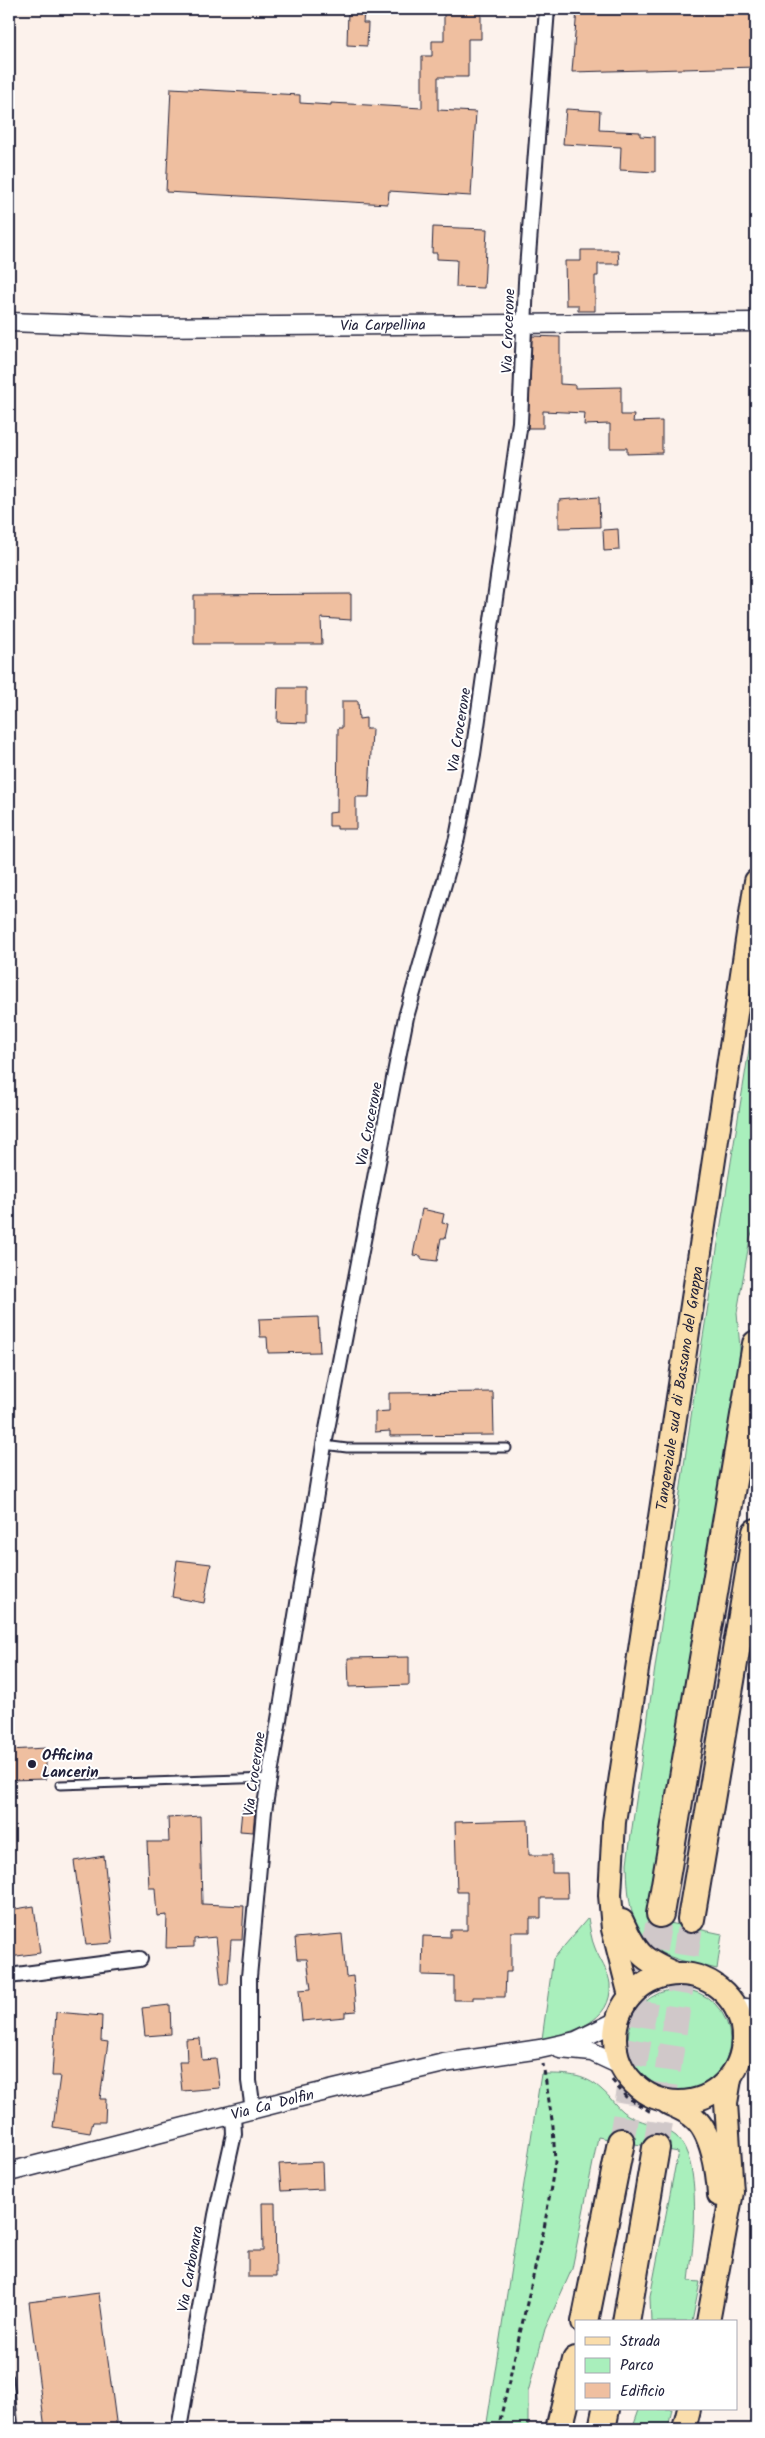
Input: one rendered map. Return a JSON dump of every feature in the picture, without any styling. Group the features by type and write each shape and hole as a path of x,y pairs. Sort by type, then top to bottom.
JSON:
{"highway":[{"path":"660,1914 756,1344"},
{"path":"690,1919 756,1532"},
{"path":"585,2320 621,2142"},
{"path":"626,2320 656,2148"},
{"path":"559,2429 575,2364"},
{"path":"602,2429 606,2410"}],"main road":[{"name":"Tangenziale sud di Bassano del Grappa","path":"630,1996 614,1929 610,1896 610,1868 618,1793 756,881"},
{"name":"Tangenziale sud di Bassano del Grappa","path":"610,1896 634,1949 652,1964 676,1974"},
{"name":"Tangenziale sud di Bassano del Grappa","path":"708,2320 732,2192 726,2104 734,2070 744,2043 742,2025 746,2008 711,1982 694,1975 676,1974 651,1981 630,1996 617,2021 615,2043 620,2065 631,2081 647,2094 668,2102 694,2116 706,2136 718,2171 722,2238"},
{"name":"Tangenziale sud di Bassano del Grappa","path":"668,2102 683,2103 701,2099 716,2091 734,2070"},
{"path":"684,2429 689,2410"}],"street":[{"name":"Via Crocerone","path":"253,2110 249,2081 249,1976 264,1811 324,1445 406,1017 457,838 473,754 520,422 524,322 547,9"},
{"name":"Via Carpellina","path":"9,322 148,327 524,322 756,322"},
{"path":"9,1976 140,1959"},
{"name":"Via Ca' Dolfin","path":"9,2172 444,2063 540,2049 576,2041 617,2021"},
{"path":"734,2070 756,2041"},
{"name":"Via Ca' Dolfin","path":"540,2049 592,2052 620,2065"},
{"name":"Via Carbonara","path":"179,2429 216,2216 233,2140 233,2116"}],"lane":[{"path":"324,1445 347,1448 507,1448"},
{"path":"60,1786 270,1778"},
{"path":"9,2378 14,2429"}],"path":[{"path":"498,2429 544,2229 555,2162 553,2126 540,2049"}],"green space":[{"path":"756,1006 756,1224 750,1238 737,1313 741,1360 646,1918 722,1934 717,1969 668,1956 655,1949 645,1940 633,1917 628,1890 627,1863 698,1368"},
{"path":"588,1918 594,1945 606,1970 610,1984 609,1997 605,2008 588,2024 542,2039 553,1959"},
{"path":"679,1989 698,1993 715,2004 726,2021 730,2040 726,2059 715,2076 698,2087 679,2091 660,2087 643,2076 632,2059 628,2040 632,2021 643,2004 660,1993"},
{"path":"541,2074 581,2077 605,2092 623,2112 670,2132 676,2136 685,2148 690,2164 694,2205 693,2248 689,2281 700,2282 692,2320 651,2320 650,2297 678,2152 598,2137 572,2269 545,2329 528,2392 528,2429 486,2429"},
{"path":"639,2410 672,2410 668,2429 632,2429"}],"building":[{"path":"444,9 481,9 481,39 468,39 468,77 438,77 438,110 476,112 471,196 389,191 388,204 166,192 171,88 300,95 300,103 422,108 422,56 432,56 432,41 444,41"},
{"path":"577,9 756,9 756,67 572,72"},
{"path":"348,11 364,12 363,23 368,23 367,46 347,45"},
{"path":"566,109 600,111 599,130 640,132 640,136 655,137 655,172 620,170 621,147 563,144"},
{"path":"433,227 487,229 484,288 456,287 457,260 437,259 437,253 432,253"},
{"path":"581,250 618,250 619,264 598,264 598,276 595,276 595,311 578,311 578,305 566,305 565,261 581,261"},
{"path":"532,336 560,337 560,384 575,385 575,388 621,387 621,415 634,415 633,422 662,421 662,453 627,454 627,448 610,448 610,424 584,425 585,413 543,411 543,428 528,428"},
{"path":"599,497 600,527 559,528 559,500"},
{"path":"618,529 619,550 604,551 603,530"},
{"path":"351,594 351,620 321,618 322,644 194,644 194,595"},
{"path":"278,688 306,688 306,723 277,722"},
{"path":"342,701 358,701 359,719 366,718 366,729 372,729 369,797 356,797 356,829 337,829 337,826 329,826 329,813 337,812 338,728 342,728"},
{"path":"422,1209 444,1214 442,1223 448,1224 445,1238 441,1238 437,1261 421,1259 421,1256 413,1255"},
{"path":"318,1317 320,1352 268,1353 267,1337 260,1337 259,1319"},
{"path":"493,1392 494,1435 390,1436 390,1431 375,1432 375,1412 389,1411 389,1393"},
{"path":"177,1560 211,1564 204,1603 172,1597"},
{"path":"409,1657 409,1685 349,1687 348,1658"},
{"path":"46,1748 46,1779 9,1780 9,1750"},
{"path":"242,1810 255,1810 253,1832 240,1831"},
{"path":"200,1816 202,1904 244,1906 242,1940 231,1940 228,1984 221,1984 216,1937 194,1939 194,1947 166,1948 167,1915 157,1916 155,1888 149,1888 147,1842 169,1842 168,1818"},
{"path":"528,1820 529,1855 552,1855 552,1873 567,1873 568,1898 541,1898 541,1918 530,1918 530,1932 511,1932 511,1972 506,1972 505,1997 473,1997 473,2000 454,2000 454,1976 422,1975 423,1936 450,1937 450,1930 467,1930 467,1892 457,1892 455,1822"},
{"path":"104,1856 113,1943 86,1945 74,1861"},
{"path":"34,1906 40,1953 9,1957 9,1910"},
{"path":"342,1934 346,1977 353,1976 356,2011 345,2012 345,2017 302,2021 299,1990 311,1989 307,1959 297,1959 295,1938"},
{"path":"170,2005 171,2034 145,2036 142,2008"},
{"path":"56,2012 102,2016 101,2041 108,2042 100,2099 106,2099 105,2122 93,2122 90,2133 53,2127 60,2076 52,2076"},
{"path":"200,2038 202,2060 216,2059 220,2088 182,2091 179,2062 187,2062 186,2039"},
{"path":"322,2162 323,2189 281,2191 279,2164"},
{"path":"262,2203 275,2203 276,2277 248,2277 248,2251 263,2251"},
{"path":"99,2293 117,2429 45,2429 29,2302"}],"tunnel":[{"path":"621,2142 660,1914"},
{"path":"656,2148 691,1919"}],"place":[{"name":"Officina Lancerin","path":"32,1764"}]}
